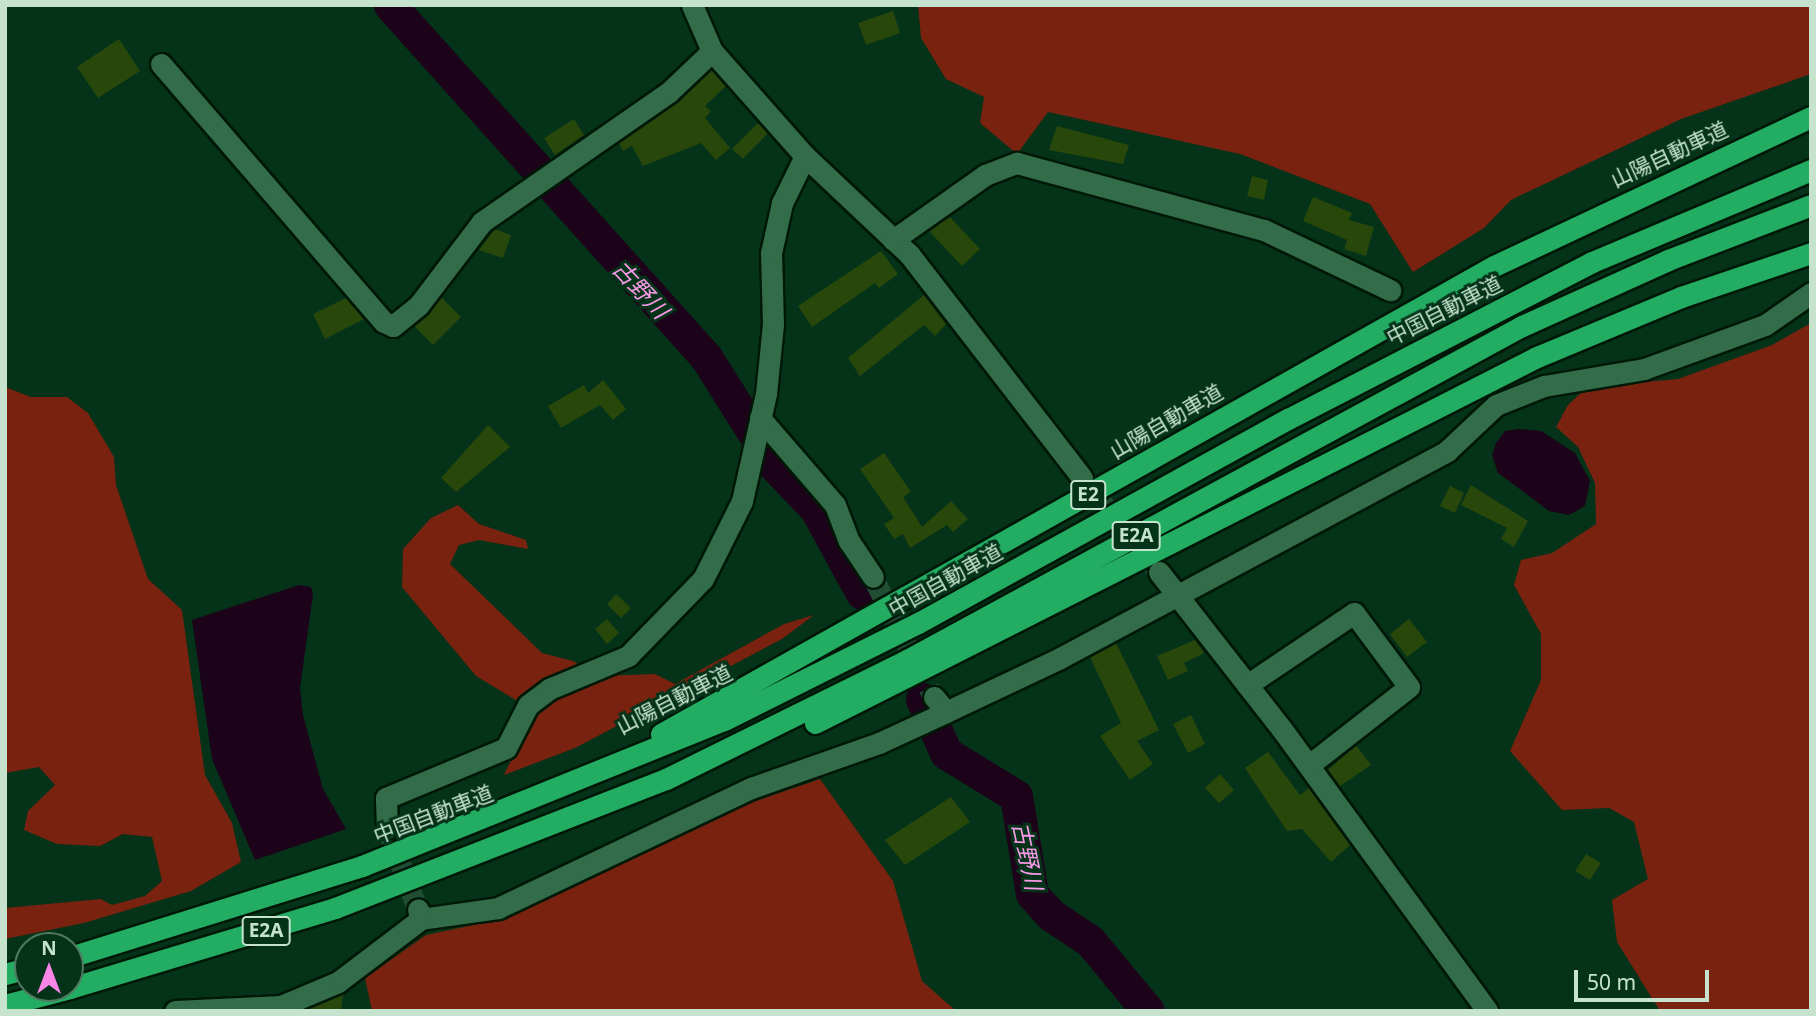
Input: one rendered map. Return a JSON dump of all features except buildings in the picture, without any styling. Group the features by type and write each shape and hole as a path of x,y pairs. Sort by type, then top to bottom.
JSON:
{"highway":[{"name":"山陽自動車道","path":"362,866 565,781 685,722 1494,266 1811,117"},
{"name":"中国自動車道","path":"84,953 362,866 542,798 748,709 1570,274 1811,170"},
{"name":"E2A","path":"84,984 236,940 459,864 666,779 783,723 1522,326 1668,260 1811,205"},
{"path":"459,864 579,823 786,737 1538,358 1681,297 1811,253"}],"street":[{"path":"692,5 712,51 805,156 893,240 1082,478"},
{"path":"161,64 384,322 393,326 418,306 482,222 669,92 712,51"},
{"path":"387,828 386,798 506,748 528,705 549,689 628,656 703,579 728,538 751,458 760,418 773,324 771,253 782,203 805,156"},
{"path":"893,240 985,175 1017,163 1264,230 1390,289"},
{"path":"175,1011 281,1006 338,982 419,914 498,908 751,788 920,727 940,705 1177,595 1447,451 1496,405 1544,386 1644,369 1765,325 1811,293"},
{"path":"760,418 835,505 849,541 873,577"},
{"path":"1158,572 1309,765 1486,1011"},
{"path":"1247,685 1354,613 1409,687 1309,765"}],"shaded area":[{"path":"918,5 1811,5 1811,74 1681,119 1511,200 1484,228 1413,272 1370,204 1240,154 1048,112 1017,154 980,123 984,97 946,79 921,38"},
{"path":"1811,323 1811,1011 1660,1011 1617,942 1612,900 1648,879 1634,822 1609,808 1562,810 1510,751 1541,680 1541,634 1514,585 1521,560 1552,553 1596,524 1595,483 1578,447 1556,427 1568,405 1587,387 1678,379 1772,345"},
{"path":"5,387 31,397 67,397 88,413 114,457 116,485 148,579 182,610 205,775 232,823 241,862 191,891 84,923 40,932 14,932 14,937 5,939 5,908 101,899 112,905 145,896 162,881 152,837 123,834 100,846 57,844 24,830 28,811 55,785 39,767 5,773"},
{"path":"1505,431 1541,431 1575,453 1590,481 1585,506 1569,515 1549,511 1498,473 1492,455 1496,443"},
{"path":"458,505 479,524 526,540 528,549 479,540 459,545 450,564 542,653 573,661 598,676 655,674 675,684 784,624 814,615 782,639 575,748 504,775 534,711 476,676 402,587 403,549 431,518"},
{"path":"299,585 311,587 313,594 300,688 303,715 323,789 346,829 255,860 212,759 192,620"},
{"path":"820,779 893,881 922,981 956,1011 372,1011 365,978 426,935 502,919 744,805"}],"waterway":[{"name":"古野川","path":"390,5 706,357 773,464 816,509 862,593"},
{"name":"古野川","path":"922,699 946,753 1016,796 1032,894 1051,915 1090,941 1148,1011"}],"tunnel":[{"path":"1083,479 1159,572"},
{"path":"873,577 934,697"},
{"path":"387,828 418,909"}]}
